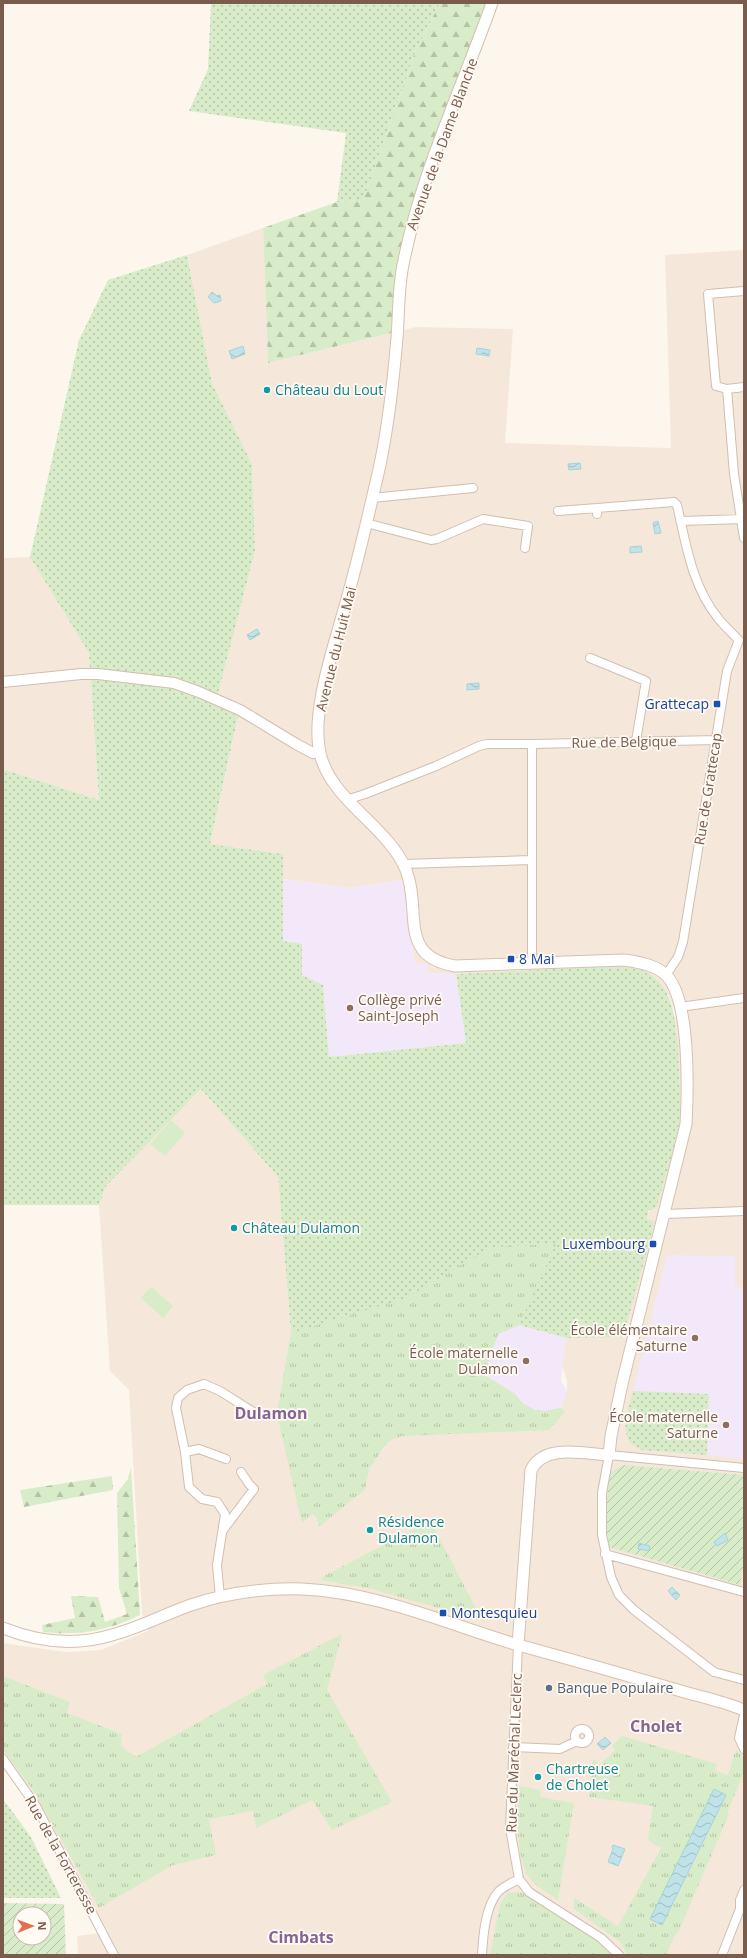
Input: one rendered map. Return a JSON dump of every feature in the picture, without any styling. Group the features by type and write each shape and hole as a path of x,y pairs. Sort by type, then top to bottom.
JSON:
{"main road":[{"name":"Avenue de la Dame Blanche","path":"372,499 389,418 403,263 411,228 442,137 492,3"},
{"name":"Avenue du Huit Mai","path":"372,499 325,683 318,721 319,752 327,770 349,799 395,851 404,864 409,878 416,932 420,947 427,956 438,963 455,966 532,962 624,960 643,963 666,975"},
{"path":"518,1645 531,1470 536,1462 550,1454 609,1455 611,1436 622,1384 686,1124 687,1090 680,1007 674,986 666,975"},
{"path":"3,1628 41,1640 69,1642 85,1641 111,1636 191,1605 220,1597 276,1590 303,1590 334,1593 361,1597 518,1645 744,1710"}],"street":[{"path":"744,291 708,294 716,386 727,389 744,387"},
{"path":"727,389 734,474 744,538"},
{"path":"372,499 473,488"},
{"path":"558,511 597,511 670,501 677,505 681,521 742,519"},
{"path":"366,524 431,540 437,539 477,521 488,520 528,526 525,548"},
{"name":"Rue de Grattecap","path":"666,975 678,957 683,942 727,671 740,640 718,617 702,593 692,567 681,521"},
{"path":"590,658 646,681 636,741"},
{"path":"3,682 80,674 98,674 174,683 240,710 313,753 319,752"},
{"name":"Rue de Belgique","path":"349,799 436,766 479,746 487,744 716,740"},
{"path":"532,744 532,962"},
{"path":"404,864 532,860"},
{"path":"680,1007 744,998"},
{"path":"665,1214 744,1211"},
{"path":"220,1597 217,1565 225,1514 217,1502 202,1499 190,1487 176,1408 178,1398 187,1390 204,1384 220,1391 255,1413"},
{"path":"185,1452 199,1450 226,1459"},
{"path":"744,1468 609,1455 602,1494 601,1511 605,1554 611,1577 619,1595 634,1610 714,1672 744,1680"},
{"path":"221,1532 254,1489 241,1472"},
{"path":"605,1554 744,1592"},
{"name":"Rue du Maréchal Leclerc","path":"518,1645 510,1828 519,1879"},
{"path":"744,1715 739,1738 744,1749"},
{"path":"513,1747 560,1749 577,1741"},
{"name":"Rue de la Forteresse","path":"3,1759 26,1791 45,1822 114,1955"},
{"path":"482,1955 484,1930 495,1897 502,1889 519,1879 529,1892 601,1938 619,1955"},
{"path":"722,1955 740,1909 740,1900 744,1890"}],"shaded area":[{"path":"263,228 268,363 416,327 513,329 505,443 671,448 665,255 744,250 744,1955 78,1955 77,1936 108,1932 39,1804 3,1752 3,1643 65,1652 101,1650 148,1631 142,1614 129,1390 110,1371 99,1205 106,1186 201,1089 278,1177 291,1333 277,1414 303,1522 314,1513 365,1489 369,1469 390,1440 402,1436 549,1430 565,1412 560,1408 567,1391 567,1381 561,1361 566,1338 591,1336 647,1219 679,1123 680,1082 675,1012 669,996 651,976 613,966 456,974 428,973 415,964 404,880 350,888 283,879 283,854 210,844 238,717 215,705 255,551 252,464 212,383 187,255"},
{"path":"30,557 89,653 99,800 3,769 3,558"},
{"path":"283,879 350,888 404,880 415,964 427,963 428,973 456,974 466,1043 329,1057 323,985 302,975 283,942"},
{"name":"École élémentaire Saturne","path":"667,1255 735,1256 735,1287 744,1287 744,1459 707,1455 709,1394 633,1391"},
{"name":"École maternelle Dulamon","path":"519,1325 566,1338 561,1381 567,1391 560,1408 546,1411 535,1410 522,1403 515,1394 484,1375 498,1334"}],"green space":[{"path":"211,3 440,3 416,50 363,201 337,202 346,133 189,111 208,69"},
{"path":"440,3 487,3 418,194 398,259 391,333 268,363 263,228 337,202 363,201 416,50"},
{"path":"187,255 212,383 252,464 255,551 215,705 238,716 210,844 283,854 283,941 302,944 302,975 323,985 329,1057 466,1043 456,974 613,966 634,967 657,980 665,990 670,1000 677,1036 680,1096 679,1123 657,1206 654,1209 649,1210 647,1219 653,1221 654,1226 623,1337 566,1338 519,1325 498,1334 484,1375 515,1394 522,1403 535,1410 546,1411 560,1408 565,1412 549,1430 402,1436 390,1440 369,1469 365,1489 320,1526 314,1513 302,1523 277,1414 291,1333 278,1177 201,1089 106,1186 99,1205 3,1205 3,769 99,800 89,653 30,557 79,340 108,280"},
{"path":"171,1120 185,1133 165,1156 150,1144"},
{"path":"556,1244 519,1325 498,1334 484,1375 515,1394 522,1403 535,1410 546,1411 560,1408 565,1412 549,1430 402,1436 390,1440 369,1469 365,1489 320,1526 314,1513 302,1523 277,1414 291,1333 406,1298 491,1247"},
{"path":"151,1287 173,1306 163,1318 141,1298"},
{"path":"633,1391 709,1394 707,1455 643,1450 634,1446 629,1441 626,1434 627,1417"},
{"path":"623,1465 744,1475 744,1562 740,1585 609,1547 605,1517 610,1472"},
{"path":"131,1467 140,1615 116,1625 93,1631 81,1633 43,1632 42,1625 75,1618 71,1596 98,1597 105,1622 127,1614 119,1588 117,1493 128,1479"},
{"path":"112,1476 113,1490 24,1507 20,1490"},
{"path":"424,1524 433,1527 435,1530 480,1616 486,1622 372,1589 321,1580 322,1577"},
{"path":"342,1634 327,1690 392,1802 332,1830 312,1800 256,1828 253,1811 209,1819 216,1855 173,1865 99,1908 33,1790 3,1750 3,1676 70,1702 67,1713 122,1734 121,1746 136,1757 267,1684 263,1675"},
{"path":"622,1736 717,1764 715,1771 728,1775 736,1749 744,1758 744,1773 727,1813 729,1814 678,1933 676,1933 666,1955 628,1955 620,1942 574,1909 574,1898 618,1926 661,1848 648,1840 653,1806 589,1797 593,1758 599,1765 615,1750 612,1746"},
{"path":"519,1786 541,1790 540,1797 574,1803 558,1900 531,1880 522,1860 518,1835"},
{"path":"3,1799 31,1837 61,1898 3,1898"},
{"path":"507,1893 525,1893 600,1941 609,1949 612,1955 490,1955 500,1904"},
{"path":"3,1903 64,1904 66,1955 3,1955"}],"water":[{"path":"212,292 217,296 220,295 221,301 214,303 208,297"},
{"path":"243,346 245,354 232,359 229,351"},
{"path":"477,348 490,350 489,356 476,354"},
{"path":"580,463 581,469 569,470 568,464"},
{"path":"658,521 661,533 655,534 653,523"},
{"path":"641,546 642,552 630,553 630,547"},
{"path":"257,629 260,634 250,640 247,635"},
{"path":"479,683 479,689 467,690 467,684"},
{"path":"725,1533 728,1540 717,1546 714,1542"},
{"path":"639,1543 650,1546 649,1551 638,1549"},
{"path":"672,1587 680,1595 676,1600 668,1591"},
{"path":"605,1737 611,1743 603,1750 597,1744"},
{"path":"714,1789 726,1795 662,1925 650,1919"},
{"path":"613,1845 625,1849 618,1866 608,1862"}],"place":[{"name":"Château du Lout","path":"267,390"},
{"name":"Grattecap","path":"717,704"},
{"name":"8 Mai","path":"511,959"},
{"name":"Collège privé Saint-Joseph","path":"350,1008"},
{"name":"Château Dulamon","path":"234,1228"},
{"name":"Luxembourg","path":"653,1244"},
{"name":"École élémentaire Saturne","path":"695,1338"},
{"name":"École maternelle Dulamon","path":"526,1361"},
{"name":"École maternelle Saturne","path":"726,1425"},
{"name":"Résidence Dulamon","path":"370,1530"},
{"name":"Montesquieu","path":"443,1613"},
{"name":"Banque Populaire","path":"549,1688"},
{"name":"Chartreuse de Cholet","path":"538,1777"}],"district":[{"name":"Dulamon","path":"271,1413"},
{"name":"Cholet","path":"656,1726"},
{"name":"Cimbats","path":"301,1937"}]}
